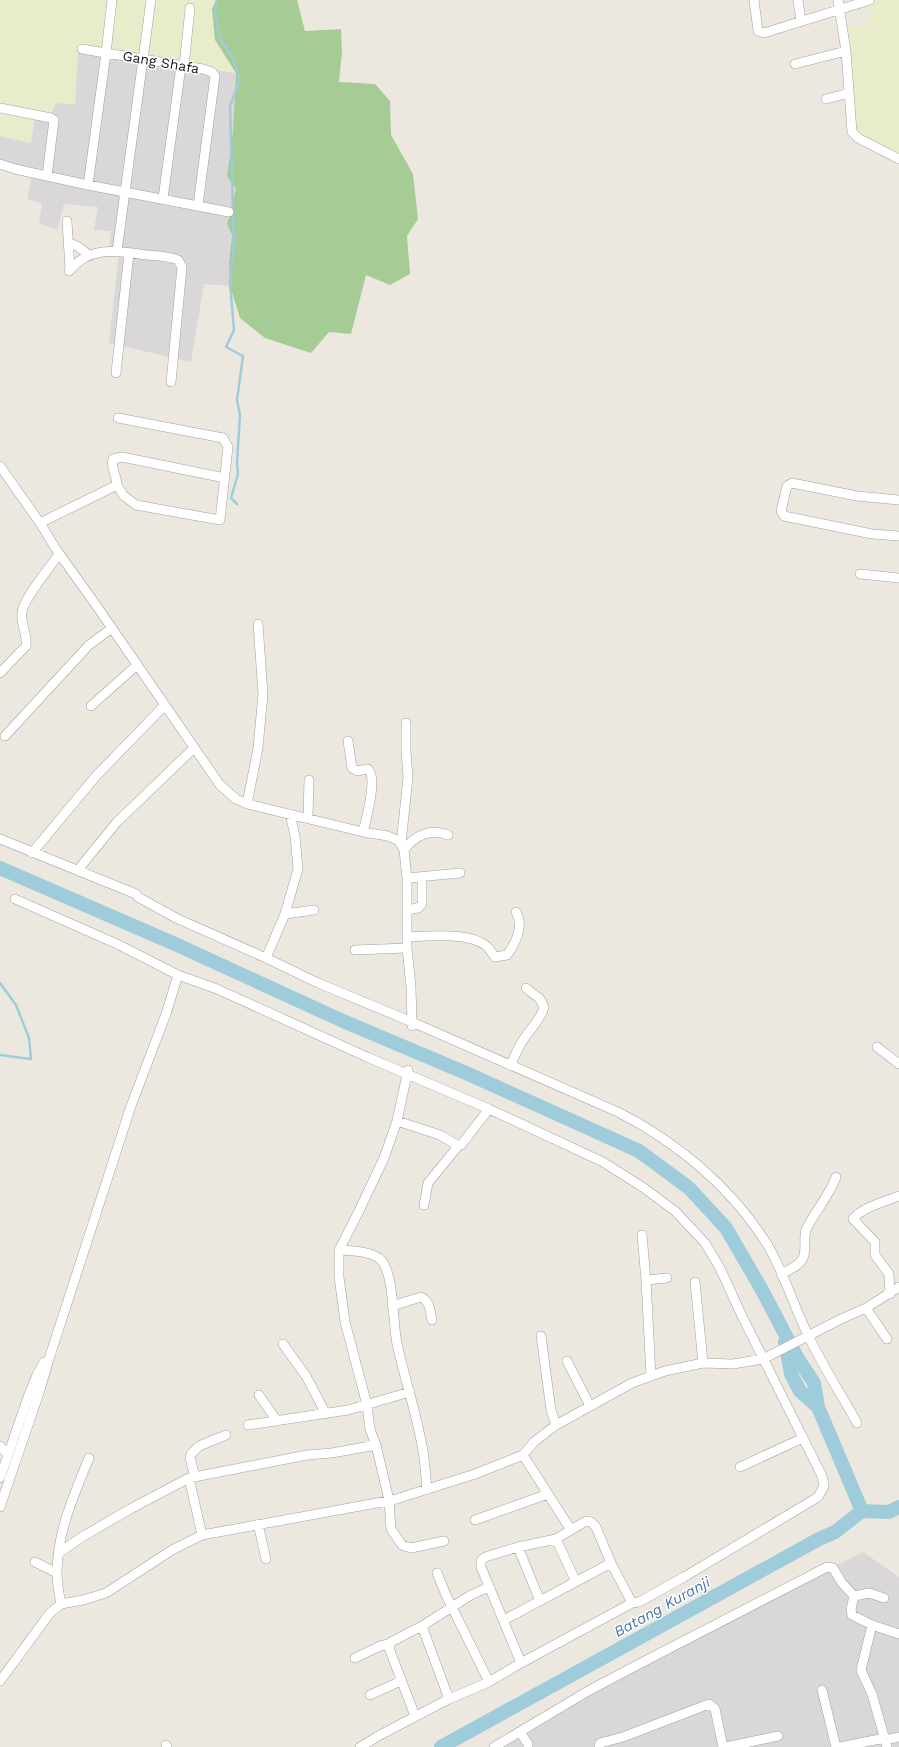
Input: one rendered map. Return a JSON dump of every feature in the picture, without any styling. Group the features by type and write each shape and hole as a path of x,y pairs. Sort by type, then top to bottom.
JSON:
{"street":[{"path":"82,49 106,53 112,0"},
{"path":"118,251 142,59 151,0"},
{"path":"754,0 758,30 764,33 801,21 839,5 870,0"},
{"path":"798,0 801,21"},
{"path":"839,5 846,51 851,128 853,134 899,160"},
{"path":"163,198 183,66 190,8"},
{"path":"795,64 846,51"},
{"name":"Gang Shafa","path":"88,185 106,53 183,66 208,71 215,74 198,205"},
{"path":"826,99 849,93"},
{"path":"0,108 51,118 54,120 47,176"},
{"path":"0,164 15,169 88,185 163,198 229,212"},
{"path":"67,221 69,270 89,255 98,252 118,251 175,258 181,262 182,267 171,382"},
{"path":"69,243 77,246 89,255"},
{"path":"116,373 129,253"},
{"path":"118,418 224,438 228,447 220,520 136,505 124,495 117,485 112,464 115,457 224,478"},
{"path":"0,466 40,523 59,554 220,785 236,799 247,804 363,832 396,838 403,847"},
{"path":"899,500 872,498 792,483 787,486 782,511 784,516 872,534 899,536"},
{"path":"40,523 117,485"},
{"path":"0,674 26,646 22,620 23,606 59,554"},
{"path":"860,574 899,578"},
{"path":"247,804 257,754 263,694 258,624"},
{"path":"5,736 89,645 112,628"},
{"path":"91,706 137,665"},
{"path":"32,853 96,776 165,705"},
{"path":"406,723 408,777 403,847 407,878 407,948 411,987 412,1024"},
{"path":"348,741 352,768 357,771 368,769 371,773 370,800 363,832"},
{"path":"80,872 81,866 117,822 194,748"},
{"path":"308,818 309,780"},
{"path":"266,958 285,914 298,869 295,836 290,814"},
{"path":"403,847 425,833 440,831 448,835"},
{"path":"0,840 136,894 137,896 176,918 318,983 618,1112 647,1126 665,1138 723,1189 767,1244 781,1274 806,1338 857,1423"},
{"path":"407,878 460,873"},
{"path":"407,910 418,908 422,904 422,877"},
{"path":"15,899 117,944 178,975 217,989 408,1073 603,1162 644,1188 675,1211 705,1243 720,1268 763,1359 775,1379 822,1476 824,1486 818,1497 684,1577 639,1602 632,1603 489,1682 449,1698 360,1747"},
{"path":"285,914 314,910"},
{"path":"407,937 449,935 464,937 485,945 495,957 507,955 514,943 521,924 516,912"},
{"path":"354,950 407,948"},
{"path":"0,1507 39,1393 48,1359 131,1106 166,1014 178,975"},
{"path":"511,1066 515,1054 524,1038 538,1021 544,1007 540,999 526,988"},
{"path":"877,1047 899,1064"},
{"path":"408,1073 397,1122 384,1158 339,1250 339,1277 345,1322 367,1405 370,1429 376,1445 389,1500 391,1530 402,1545 406,1547 415,1548 444,1541"},
{"path":"424,1205 428,1183 459,1145 463,1144 489,1110"},
{"path":"397,1122 440,1135 459,1145"},
{"path":"781,1274 796,1266 803,1257 807,1228 825,1200 836,1176"},
{"path":"890,1294 889,1274 875,1255 875,1242 853,1219 856,1215 867,1209 899,1196"},
{"path":"642,1235 651,1376"},
{"path":"339,1250 375,1256 383,1262 388,1274 398,1345 423,1452 427,1490"},
{"path":"646,1280 667,1278"},
{"path":"695,1282 703,1363"},
{"path":"0,1681 50,1613 61,1604 83,1600 106,1592 172,1550 202,1535 389,1500 427,1490 474,1474 523,1455 534,1442 556,1426 632,1383 651,1376 703,1363 733,1364 763,1359 841,1319 866,1308 899,1287"},
{"path":"392,1306 421,1297 426,1299 428,1303 432,1320"},
{"path":"866,1308 887,1339"},
{"path":"541,1336 551,1410 556,1426"},
{"path":"283,1344 306,1376 326,1414"},
{"path":"0,1478 37,1375 43,1363 48,1359"},
{"path":"567,1361 590,1406"},
{"path":"248,1425 326,1414 367,1405 410,1392"},
{"path":"259,1395 277,1421"},
{"path":"202,1535 190,1458 191,1454 199,1446 226,1435"},
{"path":"740,1467 803,1438"},
{"path":"59,1553 82,1537 132,1508 192,1478 307,1455 376,1445"},
{"path":"0,1446 8,1455"},
{"path":"523,1455 571,1530"},
{"path":"61,1604 57,1573 60,1539 68,1510 89,1458"},
{"path":"475,1520 548,1494"},
{"path":"522,1663 481,1568 481,1561 485,1558 518,1547 556,1539 586,1521 594,1523 611,1563 632,1603"},
{"path":"258,1524 266,1559"},
{"path":"556,1539 576,1582"},
{"path":"518,1547 540,1601"},
{"path":"35,1562 57,1573"},
{"path":"504,1620 611,1563"},
{"path":"494,1747 588,1691 827,1567 833,1568 842,1583 854,1596"},
{"path":"437,1573 489,1682"},
{"path":"355,1658 380,1646 389,1644 393,1639 422,1626 452,1606 490,1587"},
{"path":"854,1596 869,1593 884,1598"},
{"path":"854,1596 851,1609 852,1615 872,1625 899,1634"},
{"path":"872,1625 861,1670 872,1694 885,1742"},
{"path":"422,1626 449,1698"},
{"path":"389,1644 389,1648 415,1716"},
{"path":"370,1695 402,1681"},
{"path":"822,1690 836,1747"},
{"path":"599,1747 600,1743 623,1737 709,1704 715,1709 723,1747"},
{"path":"520,1732 528,1744 528,1747"},
{"path":"726,1747 778,1736"},
{"path":"840,1747 885,1742 899,1737"}],"shaded area":[{"path":"78,51 236,73 233,131 227,175 236,189 227,224 232,235 229,263 230,286 204,284 191,362 109,343 119,253 109,251 111,231 94,230 98,207 64,204 57,230 39,223 42,204 27,199 33,171 0,162 0,136 30,143 35,114 56,103 75,104"},
{"path":"863,1552 899,1577 899,1747 493,1747 616,1678"}],"green space":[{"path":"0,0 216,0 212,9 215,40 236,73 78,51 75,104 56,103 50,117 35,115 31,143 0,136"},
{"path":"216,0 297,0 305,31 341,29 342,51 339,82 375,84 390,101 391,135 413,174 418,219 407,236 410,274 390,285 366,275 351,334 329,332 311,353 265,338 240,318 230,286 229,263 232,235 227,224 236,189 227,176 233,131 236,73 215,40 212,9"},
{"path":"881,0 899,0 899,154 854,131 848,27 867,25 867,4"}],"waterway":[{"path":"217,0 215,14 220,39 233,58 240,80 230,106 234,244 230,283 234,330 226,347 243,356 237,400 240,415 237,463 238,474 231,498 237,504"},
{"path":"0,868 175,944 343,1021 466,1073 639,1151 689,1188 726,1228 762,1290 797,1357 814,1383 818,1407 862,1511"},
{"path":"0,983 16,1005 29,1038 31,1059 0,1055"},
{"path":"785,1342 791,1374 800,1391 818,1407"},
{"name":"Batang Kuranji","path":"441,1747 819,1539 835,1532 862,1511 889,1512 899,1507"}]}
